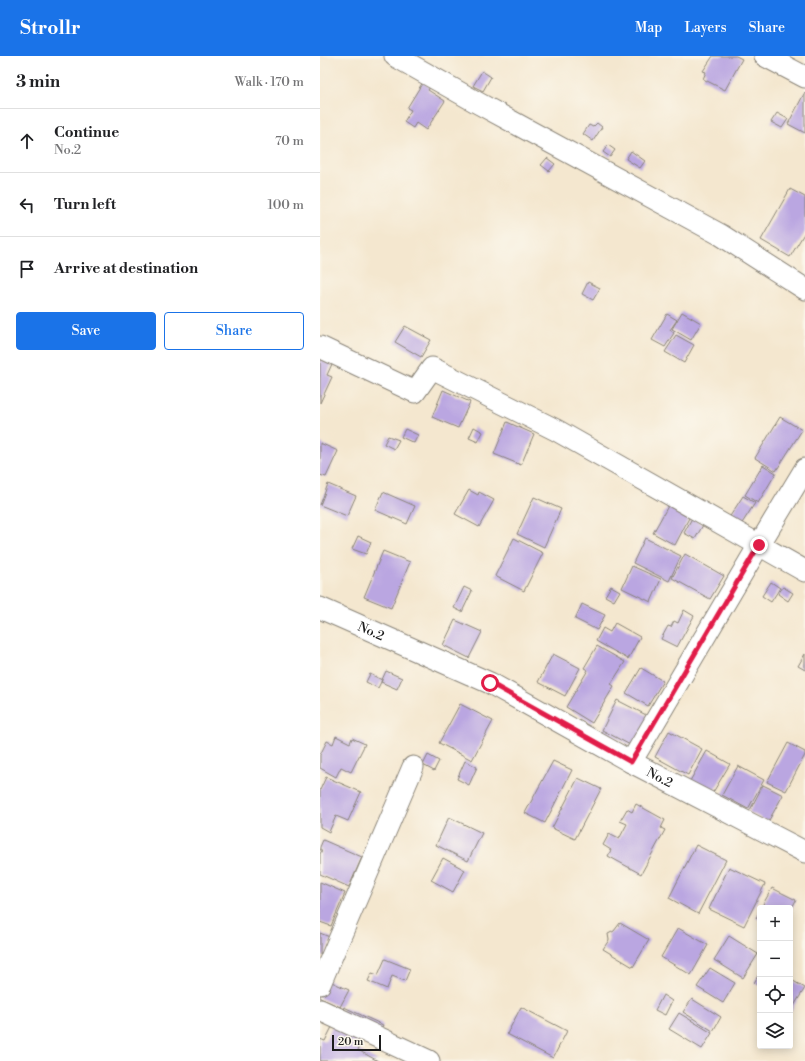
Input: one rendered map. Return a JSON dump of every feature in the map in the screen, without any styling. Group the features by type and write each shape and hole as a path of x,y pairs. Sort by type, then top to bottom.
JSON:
{"street":[{"path":"395,56 485,107 721,235 805,288"},
{"path":"765,56 805,77"},
{"path":"320,347 415,392 432,368 556,430 805,571"},
{"path":"631,762 805,470"},
{"name":"No.2","path":"320,608 490,683 631,762 805,852"},
{"path":"320,984 413,767"},
{"path":"320,1010 429,1061"}],"building":[{"path":"713,56 736,56 742,59 725,90 703,79 706,72 703,71"},
{"path":"482,71 491,77 483,91 473,86"},
{"path":"423,82 430,87 428,90 445,101 426,130 416,123 413,128 404,122 411,110 407,108"},
{"path":"805,92 805,133 788,124"},
{"path":"777,113 788,119 782,128 771,122"},
{"path":"597,123 602,127 593,141 583,134 589,125 593,127"},
{"path":"608,145 615,150 610,157 603,152"},
{"path":"631,151 645,161 640,168 626,159"},
{"path":"547,158 555,164 549,171 541,165"},
{"path":"790,189 805,197 805,232 790,257 761,240"},
{"path":"588,282 600,288 593,300 582,294"},
{"path":"682,312 701,323 691,340 672,329"},
{"path":"667,314 677,320 670,330 674,333 665,347 652,340"},
{"path":"405,326 431,340 421,357 395,342"},
{"path":"676,335 694,345 684,363 665,352"},
{"path":"320,359 332,364 327,375 332,377 320,403"},
{"path":"443,390 470,402 458,428 432,417"},
{"path":"780,417 802,430 776,471 755,458"},
{"path":"507,422 534,434 521,465 494,454"},
{"path":"474,427 483,432 478,442 469,438"},
{"path":"405,429 418,435 414,443 401,437"},
{"path":"388,436 399,440 394,449 384,444"},
{"path":"320,443 338,451 326,477 320,475"},
{"path":"763,465 776,473 758,503 745,495"},
{"path":"328,484 356,496 347,516 320,505"},
{"path":"469,490 478,495 479,492 494,500 479,527 455,514"},
{"path":"383,492 415,506 407,524 375,510"},
{"path":"743,496 755,503 739,528 727,521"},
{"path":"534,497 561,509 544,547 517,534"},
{"path":"668,506 689,518 675,545 653,533"},
{"path":"692,518 703,525 695,539 684,533"},
{"path":"358,536 371,542 366,554 352,549"},
{"path":"514,538 543,553 524,591 495,576"},
{"path":"645,538 681,556 669,581 633,563"},
{"path":"383,551 410,562 391,608 364,597"},
{"path":"685,554 724,576 710,599 672,578"},
{"path":"632,566 661,579 651,602 622,588"},
{"path":"771,582 780,588 771,602 762,596"},
{"path":"611,586 620,591 614,601 605,596"},
{"path":"464,587 472,591 462,612 454,608"},
{"path":"783,587 793,593 788,601 778,594"},
{"path":"582,604 605,615 597,630 575,619"},
{"path":"684,610 694,616 677,647 661,639 668,626 671,627 674,621 678,623"},
{"path":"455,620 482,632 469,658 443,645"},
{"path":"615,623 640,637 628,659 596,641 603,628 610,632"},
{"path":"597,646 625,662 611,684 614,686 592,723 566,707 588,670 584,668"},
{"path":"553,654 580,668 565,696 538,682"},
{"path":"805,654 805,670 798,666"},
{"path":"641,668 663,681 648,706 626,693"},
{"path":"386,671 402,678 397,689 381,682"},
{"path":"370,674 382,680 378,688 366,682"},
{"path":"617,700 650,717 634,747 602,730"},
{"path":"460,704 493,721 472,760 439,743"},
{"path":"669,731 702,749 688,775 655,757"},
{"path":"336,736 350,743 352,738 365,744 351,772 341,767 336,777 320,768 320,755 327,741 333,744"},
{"path":"788,743 805,752 805,755 786,791 767,782"},
{"path":"707,751 730,764 712,794 690,781"},
{"path":"428,755 439,761 434,771 423,765"},
{"path":"465,761 477,767 469,785 457,779"},
{"path":"553,761 572,770 545,823 525,813"},
{"path":"738,766 764,780 748,809 722,795"},
{"path":"326,777 361,792 348,821 336,816 329,832 320,827 320,790"},
{"path":"578,778 601,789 575,839 552,828"},
{"path":"763,785 783,795 768,822 749,812"},
{"path":"636,804 665,820 661,828 665,830 641,874 608,856 611,850 603,845 609,834 619,839 627,824 620,821 627,809 632,812"},
{"path":"449,817 482,833 468,861 436,845"},
{"path":"323,840 362,857 349,887 320,874 320,854 322,850 320,850 320,847"},
{"path":"696,845 726,860 698,914 669,898"},
{"path":"443,858 465,870 453,892 431,880"},
{"path":"729,867 765,884 744,926 709,909"},
{"path":"320,882 345,893 331,926 320,922"},
{"path":"772,888 796,900 793,906 763,905"},
{"path":"620,923 649,940 633,967 603,949 609,940 608,934 614,931"},
{"path":"678,928 708,945 691,975 661,957"},
{"path":"320,933 332,938 324,956 320,955"},
{"path":"729,936 757,953 743,978 714,960"},
{"path":"385,959 410,969 405,981 392,976 387,989 368,981 372,973 378,975"},
{"path":"710,968 735,983 723,1003 697,987"},
{"path":"323,978 349,990 340,1007 320,998 320,985"},
{"path":"757,978 757,984 754,983"},
{"path":"793,981 805,988 793,1007"},
{"path":"663,995 672,1001 665,1015 655,1010"},
{"path":"692,999 721,1017 713,1031 683,1012"},
{"path":"344,1007 383,1025 378,1036 339,1018"},
{"path":"521,1007 567,1031 553,1058 507,1034"},
{"path":"679,1013 712,1033 702,1049 669,1029"},
{"path":"335,1021 360,1034 357,1041 361,1043 358,1050 378,1061 320,1061 320,1039 325,1041"}],"route":[{"path":"490,683 631,762 759,545"}]}
